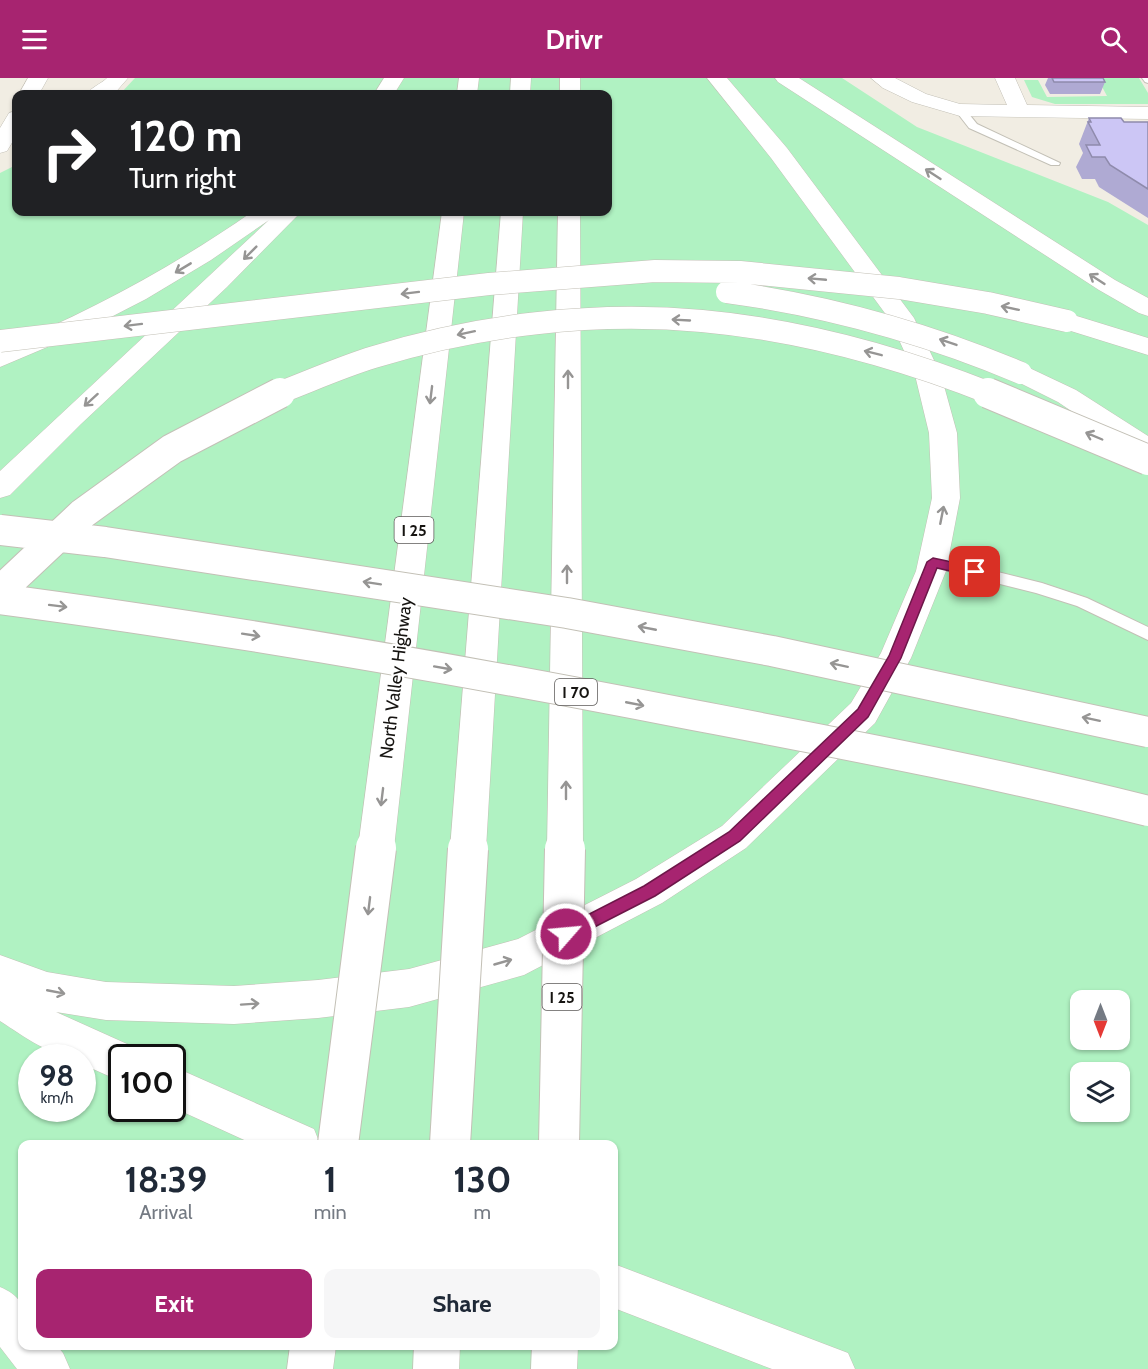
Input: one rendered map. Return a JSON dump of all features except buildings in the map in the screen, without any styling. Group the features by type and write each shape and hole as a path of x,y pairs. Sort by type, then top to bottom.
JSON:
{"main road":[{"path":"107,90 118,78"},
{"path":"0,974 47,991 106,1002 234,1005 318,999 409,988 524,956 649,891 734,837 863,713 895,658 933,562 946,498 943,433 928,375 902,318 779,153 717,78"},
{"path":"784,78 1107,285 1148,308"},
{"path":"881,78 898,90 930,104 960,110 1148,113"},
{"path":"1005,78 1020,112"},
{"path":"0,147 12,124"},
{"path":"0,359 97,315 143,291 188,265 260,216"},
{"path":"0,488 59,429 227,276 287,216"},
{"name":"North Valley Highway","path":"339,1140 453,216"},
{"path":"450,1140 512,216"},
{"name":"I 25","path":"559,1140 566,849 569,216"},
{"path":"0,341 489,284 655,271 740,272 899,288 988,303 1067,321 1148,347"},
{"path":"489,284 581,280 645,282 794,302 865,317 966,349 1021,373 1067,396 1148,449"},
{"path":"0,591 27,561 92,504 149,463 208,426 264,397 342,366 412,344 479,330 544,323 639,318 719,322 811,338 895,359 992,393 1148,460"},
{"path":"0,530 105,542 567,613 772,651 1148,732"},
{"name":"I 70","path":"0,599 321,645 557,688 851,746 1093,797 1148,811"},
{"path":"0,999 43,1026 108,1056"},
{"path":"186,1092 290,1140"},
{"path":"618,1288 832,1369"},
{"path":"0,1310 18,1333"},
{"path":"31,1350 47,1369"},
{"path":"310,1369 312,1350"},
{"path":"436,1369 437,1350"},
{"path":"554,1369 555,1350"}],"lane":[{"path":"960,110 974,126 1055,163"},
{"path":"933,562 1017,582 1082,602 1148,634"}],"green space":[{"path":"135,78 842,78 917,127 1108,202 1148,225 1148,1369 0,1369 0,173 12,167 12,216 612,216 612,90 124,90"},
{"path":"1074,78 1139,78 1148,93 1148,104 1055,104 1032,97 1024,80 1038,80 1047,97 1107,96 1099,81"}],"route":[{"path":"566,934 649,891 734,837 863,713 895,658 933,562 975,572"}]}
